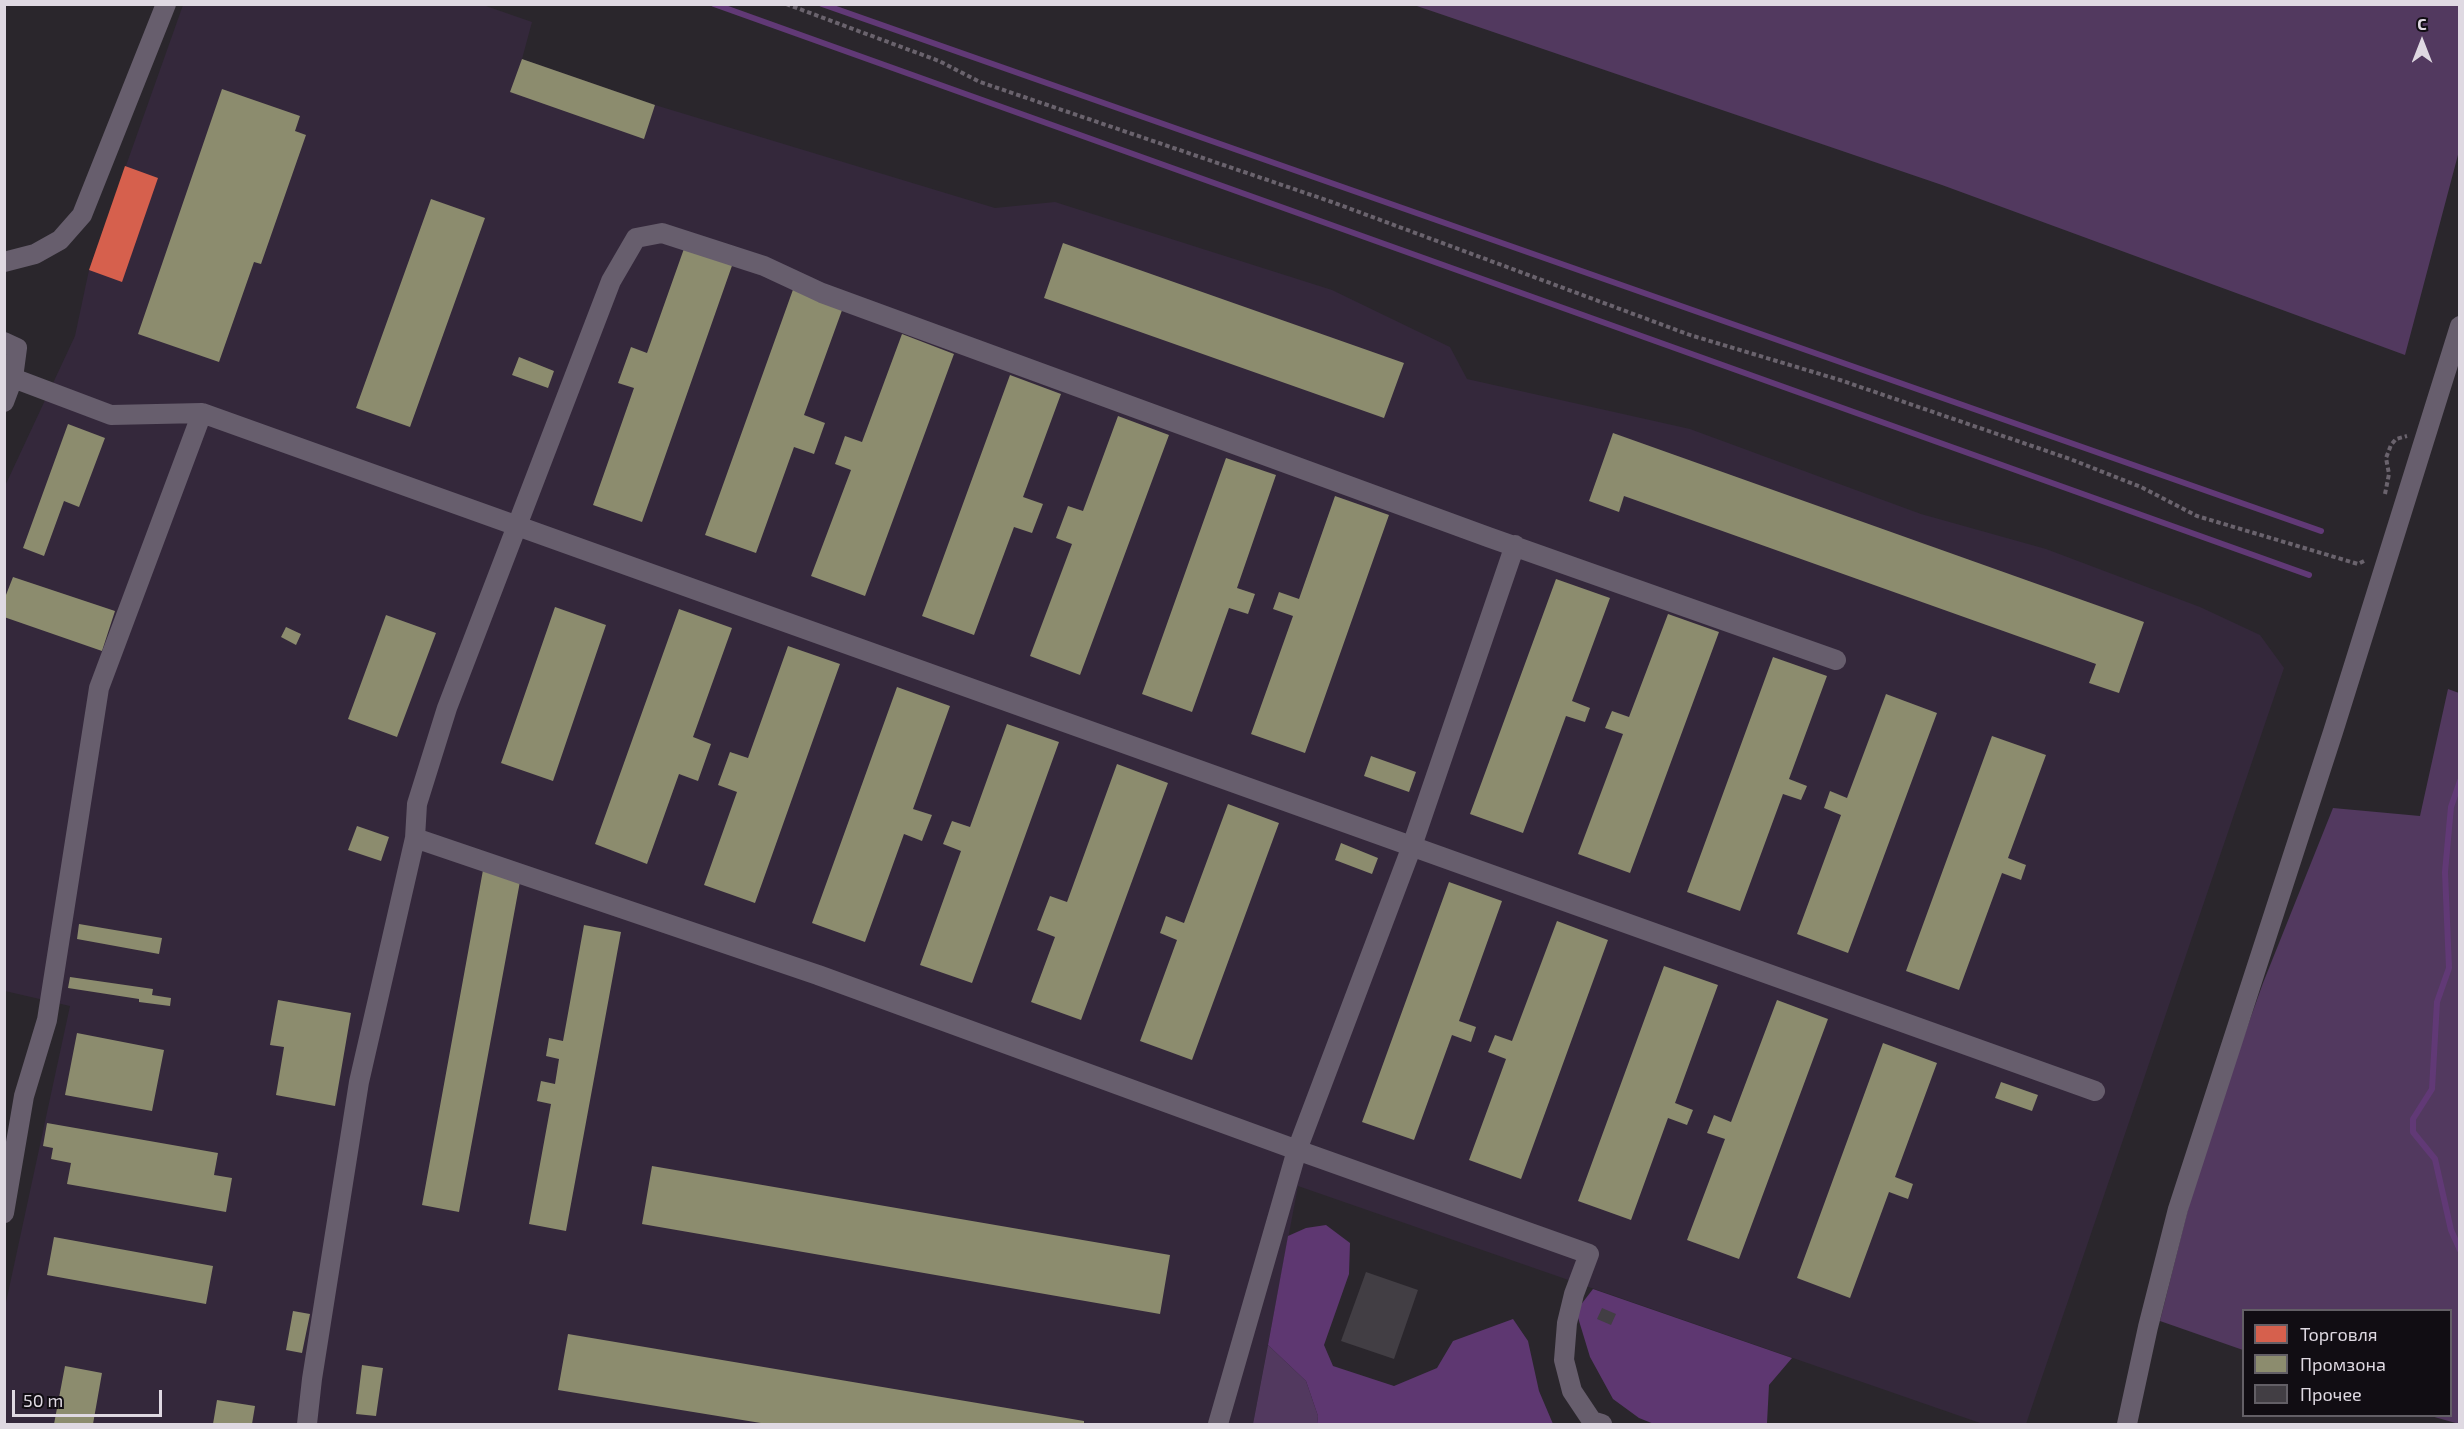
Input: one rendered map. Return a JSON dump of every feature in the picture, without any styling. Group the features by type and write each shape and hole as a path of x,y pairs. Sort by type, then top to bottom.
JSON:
{"lane":[{"path":"4,262 36,254 60,240 82,215 166,4"},
{"path":"307,1425 312,1379 358,1082 415,838 417,804 447,708 611,281 636,238 662,233 764,266 822,293 1836,660"},
{"path":"2127,1425 2148,1327 2178,1209 2329,743 2460,326"},
{"path":"4,342 17,348 13,378 4,402"},
{"path":"13,378 111,415 202,413 2095,1091"},
{"path":"4,1213 14,1094 47,1020 99,688 202,413"},
{"path":"1218,1425 1297,1150 1412,846 1515,545"},
{"path":"415,838 818,975 1589,1254 1574,1294 1567,1323 1564,1360 1572,1391 1592,1421 1602,1425"}],"path":[{"path":"786,4 939,61 980,82 1332,202 1690,334 1840,380 2070,459 2140,487 2198,516 2358,564 2366,561 2370,555"},
{"path":"2384,503 2389,474 2386,458 2391,445 2396,439 2406,435 2420,450"}],"shaded area":[{"path":"183,5 483,5 532,22 522,59 655,105 995,208 1055,202 1332,290 1450,347 1467,379 1690,429 1921,514 2046,549 2200,607 2260,635 2284,668 2026,1424 1983,1424 1298,1186 1253,1424 5,1424 5,1307 70,1006 5,991 5,486 75,336 89,270"},
{"path":"1414,5 2459,5 2459,151 2405,355 1942,185"},
{"path":"2448,689 2459,693 2459,1424 2434,1417 2452,1417 2452,1309 2242,1309 2242,1350 2160,1321 2189,1205 2213,1123 2263,983 2333,808 2420,816"},
{"path":"1326,1225 1350,1243 1349,1274 1324,1345 1333,1366 1394,1386 1437,1368 1453,1341 1513,1319 1528,1341 1539,1391 1553,1424 1317,1424 1318,1416 1306,1381 1268,1345 1288,1236 1306,1228"},
{"path":"1593,1289 1792,1358 1769,1385 1767,1423 1654,1424 1639,1418 1613,1399 1590,1357 1576,1311"},
{"path":"1268,1345 1306,1381 1318,1416 1317,1424 1253,1424"}],"building: Торговля":[{"path":"125,166 158,178 122,282 89,270"}],"building: Промзона":[{"path":"522,59 655,105 644,139 510,92"},
{"path":"222,89 300,116 295,131 306,135 261,264 254,262 219,362 138,334"},
{"path":"431,199 485,218 410,427 356,408"},
{"path":"686,243 734,260 642,522 593,505 634,388 618,383 631,347 647,353"},
{"path":"1063,243 1404,363 1384,418 1044,298"},
{"path":"795,284 845,302 804,415 825,423 814,454 794,447 756,553 705,535"},
{"path":"902,334 954,354 865,596 811,576 851,470 835,464 845,436 862,442"},
{"path":"519,357 554,371 548,388 512,375"},
{"path":"1010,375 1061,394 1023,497 1043,504 1032,533 1014,527 974,635 922,616"},
{"path":"1118,416 1169,435 1080,675 1030,656 1072,544 1056,538 1068,506 1083,511"},
{"path":"68,424 105,438 79,507 64,501 44,556 23,548"},
{"path":"1613,433 2144,622 2119,693 2089,683 2096,664 1624,496 1619,512 1589,501"},
{"path":"1226,458 1276,475 1237,588 1255,594 1248,614 1229,608 1192,712 1142,694"},
{"path":"1335,496 1389,515 1305,753 1251,734 1293,616 1273,609 1279,592 1299,599"},
{"path":"13,577 115,611 102,651 4,617 4,600"},
{"path":"1556,579 1610,598 1572,701 1590,708 1585,722 1566,716 1523,833 1470,814"},
{"path":"555,607 606,625 553,781 501,763"},
{"path":"679,609 732,628 693,737 711,744 698,781 679,774 647,864 595,844"},
{"path":"1668,614 1719,632 1630,873 1578,854 1623,734 1605,728 1612,711 1629,717"},
{"path":"386,615 436,633 397,737 348,719"},
{"path":"286,627 301,634 296,645 281,637"},
{"path":"788,646 840,664 755,903 704,885 737,792 718,785 730,752 748,758"},
{"path":"1773,657 1827,676 1789,779 1807,786 1801,800 1783,794 1740,911 1687,892"},
{"path":"897,687 950,706 913,809 932,815 922,841 904,834 865,942 812,923"},
{"path":"1886,694 1937,713 1848,953 1797,934 1841,815 1824,808 1830,791 1847,798"},
{"path":"1007,724 1059,742 972,983 920,965 961,851 943,844 952,821 970,827"},
{"path":"1992,736 2046,755 2008,858 2026,865 2021,880 2002,873 1959,990 1906,971"},
{"path":"1371,756 1416,772 1409,792 1364,776"},
{"path":"1117,764 1168,783 1081,1020 1031,1002 1055,937 1037,930 1050,896 1067,902"},
{"path":"1228,804 1279,823 1192,1060 1140,1041 1177,940 1160,933 1166,916 1184,923"},
{"path":"357,826 389,837 381,861 348,850"},
{"path":"1341,843 1378,858 1372,874 1335,860"},
{"path":"483,870 521,876 459,1212 422,1205"},
{"path":"1449,882 1502,901 1459,1021 1476,1027 1471,1042 1452,1035 1414,1140 1362,1122"},
{"path":"1557,921 1608,940 1521,1179 1469,1160 1506,1059 1488,1052 1495,1035 1512,1041"},
{"path":"79,924 162,938 159,954 77,939"},
{"path":"584,925 621,932 566,1231 529,1224 551,1104 537,1101 541,1081 555,1084 559,1059 546,1056 549,1038 563,1041"},
{"path":"1664,966 1718,985 1675,1103 1693,1110 1687,1125 1668,1118 1631,1220 1578,1201"},
{"path":"70,977 153,989 152,995 171,998 170,1006 68,988"},
{"path":"278,1000 351,1013 335,1106 276,1095 284,1047 270,1045"},
{"path":"1777,1000 1828,1019 1739,1259 1687,1240 1725,1139 1707,1133 1714,1115 1731,1122"},
{"path":"77,1033 164,1050 152,1111 65,1095"},
{"path":"1883,1043 1937,1063 1895,1177 1913,1184 1908,1199 1889,1192 1850,1298 1797,1278"},
{"path":"2001,1082 2038,1095 2032,1111 1995,1098"},
{"path":"47,1123 218,1153 214,1175 232,1178 226,1212 67,1184 71,1163 51,1159 53,1148 43,1146"},
{"path":"652,1166 1170,1255 1160,1314 642,1224"},
{"path":"54,1237 213,1266 206,1304 47,1275"},
{"path":"293,1311 310,1314 302,1353 286,1350"},
{"path":"568,1334 1084,1421 1084,1424 767,1424 558,1390"},
{"path":"362,1365 383,1368 376,1416 356,1414"},
{"path":"65,1366 102,1373 93,1424 54,1424"},
{"path":"217,1400 255,1406 252,1424 213,1424"}],"building: Прочее":[{"path":"1366,1272 1418,1290 1394,1359 1341,1341"},
{"path":"1602,1308 1616,1314 1611,1325 1597,1319"}],"waterway":[{"path":"714,4 2309,575"},
{"path":"822,4 2321,531"},
{"path":"2460,781 2451,807 2445,872 2449,968 2437,1002 2432,1089 2413,1119 2413,1132 2435,1159 2451,1230 2460,1250"}]}
